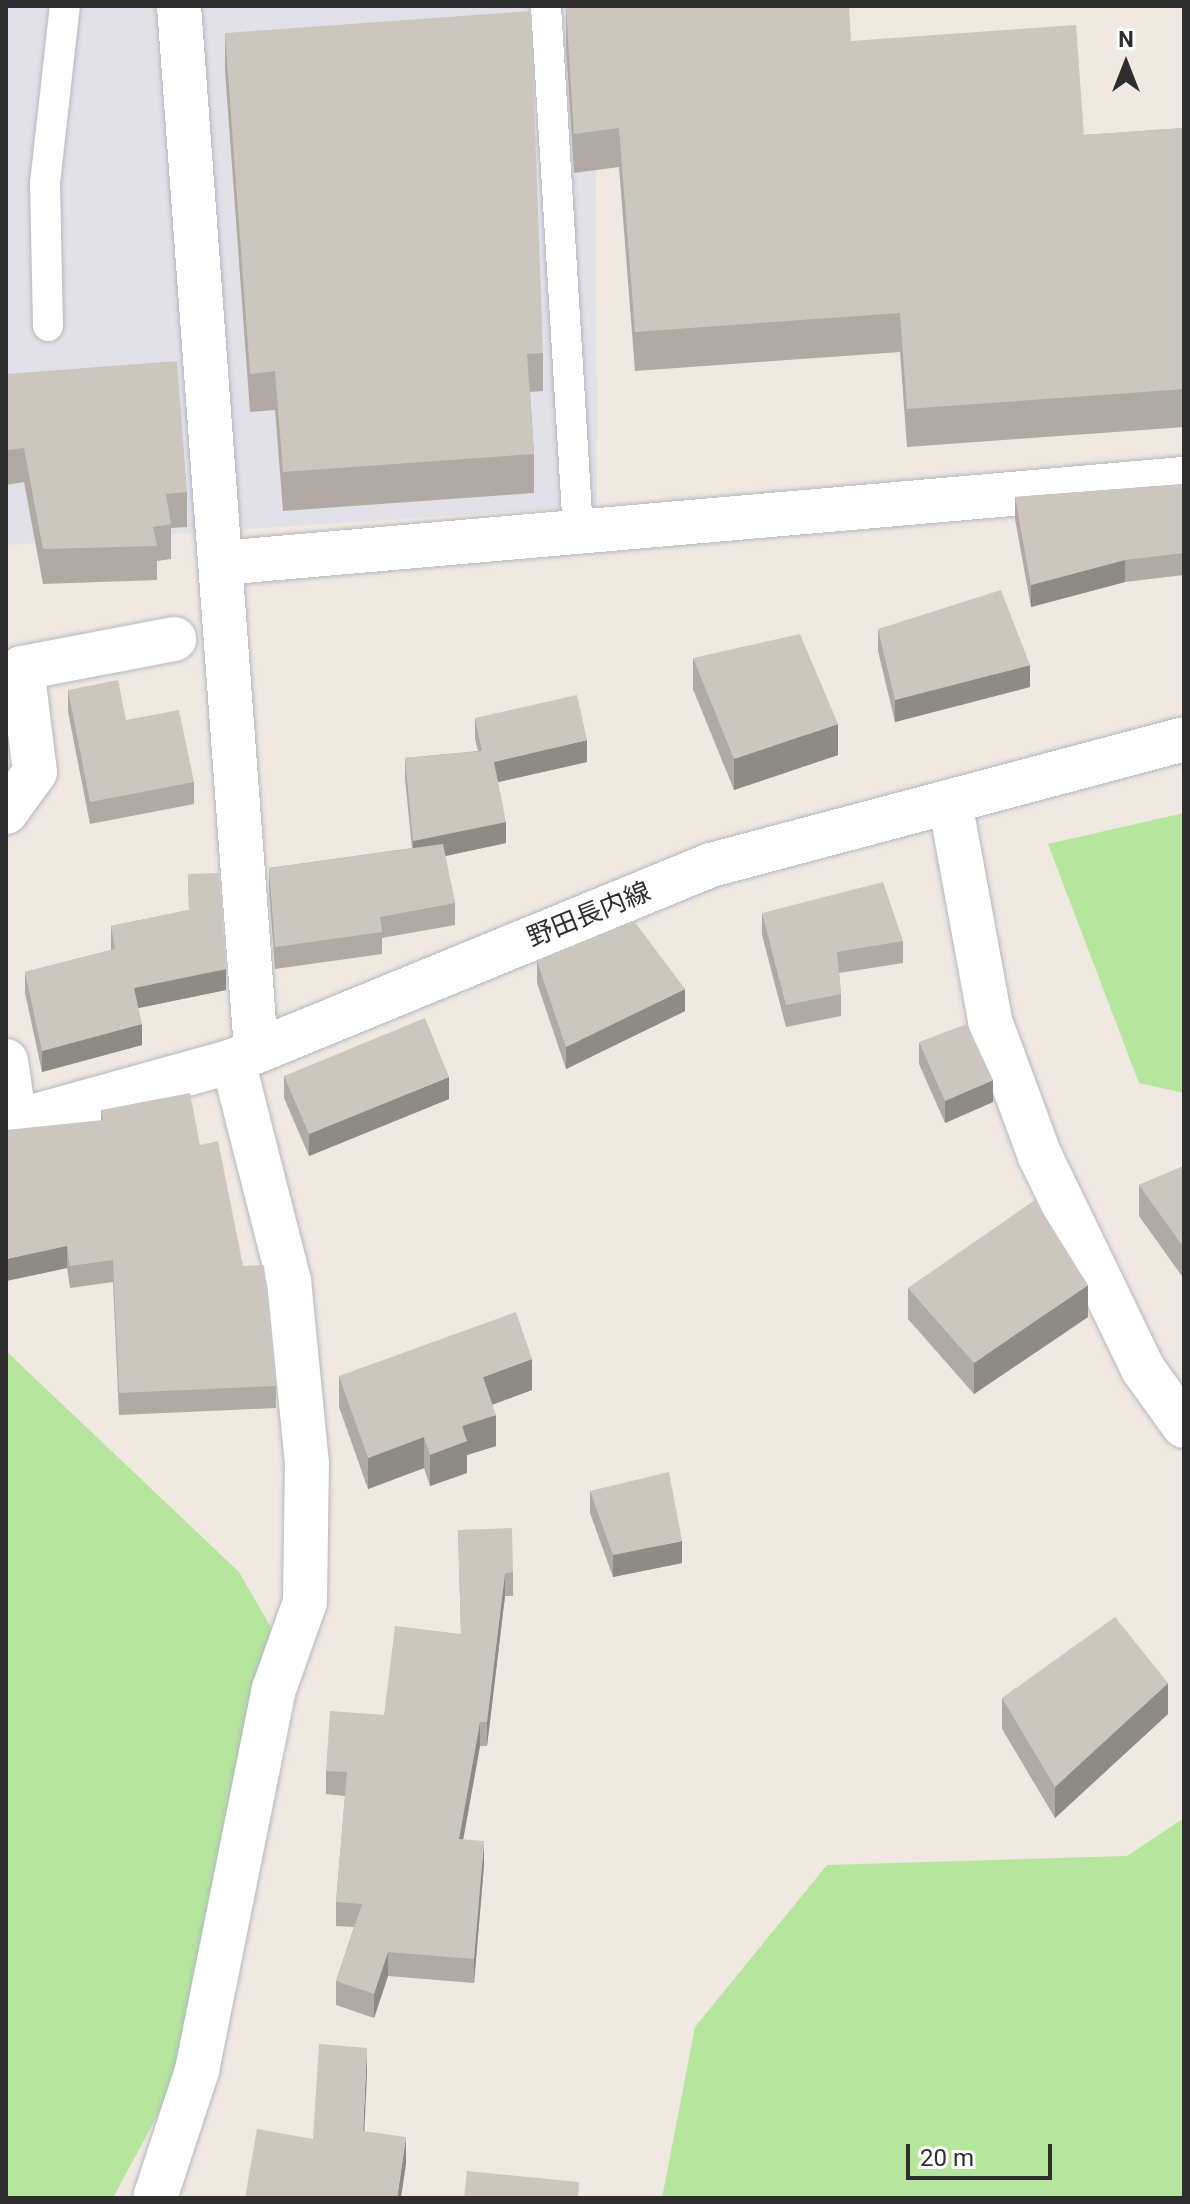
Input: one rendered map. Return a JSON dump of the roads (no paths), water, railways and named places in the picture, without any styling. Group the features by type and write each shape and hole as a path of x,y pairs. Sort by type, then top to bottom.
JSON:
{"street":[{"path":"155,2198 197,2070 274,1689 305,1602 307,1464 289,1281 245,1055 221,563 179,6"},
{"path":"221,563 1184,479"},
{"path":"6,812 35,772 22,668 174,639"},
{"name":"野田長内線","path":"10,1123 245,1055 711,865 1184,739"},
{"path":"950,802 990,1021 1040,1156 1143,1369 1184,1426"},
{"path":"6,1061 10,1123"}],"lane":[{"path":"48,326 45,183 65,6"},
{"path":"546,6 578,531"}]}
